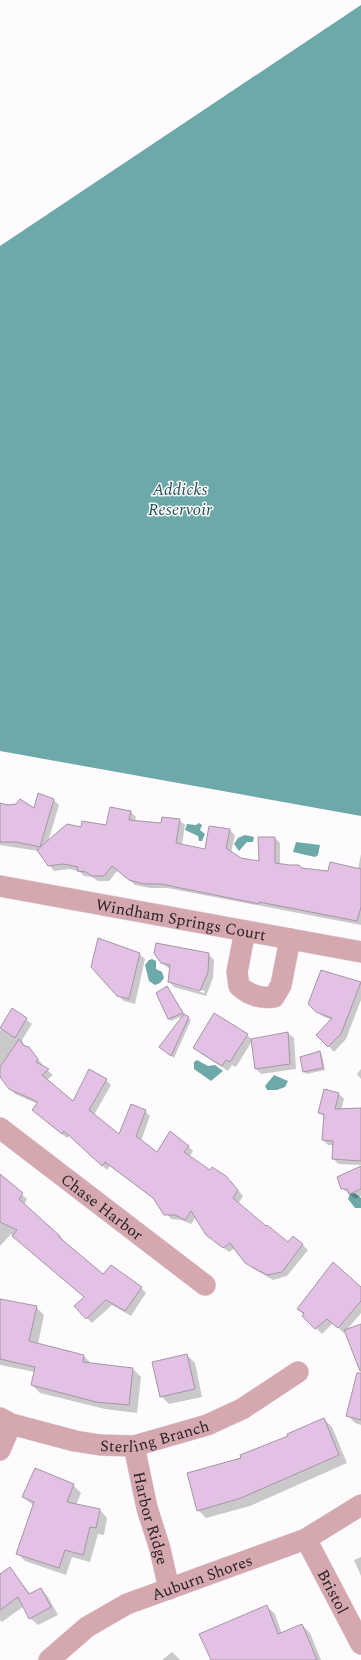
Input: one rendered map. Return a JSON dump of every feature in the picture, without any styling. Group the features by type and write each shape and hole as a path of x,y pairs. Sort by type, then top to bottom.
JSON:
{"street":[{"name":"Windham Springs Court","path":"0,886 361,952"},
{"path":"245,931 237,972 238,986 248,994 265,998 274,997 281,985 290,939"},
{"name":"Chase Harbor","path":"0,1128 205,1285"},
{"name":"Sterling Branch","path":"5,1421 81,1442 100,1445 134,1446 207,1425 242,1409 298,1372"},
{"path":"0,1450 5,1421"},
{"name":"Harbor Ridge","path":"134,1446 147,1508 160,1549 169,1589"},
{"name":"Auburn Shores","path":"50,1660 87,1627 127,1604 306,1539 361,1505"},
{"name":"Bristol","path":"306,1539 361,1644"}],"water":[{"name":"Addicks Reservoir","path":"361,5 361,816 0,751 0,246"},
{"path":"199,823 202,825 200,830 205,834 202,841 199,841 198,836 185,830 187,824 196,825"},
{"path":"245,835 254,837 253,842 247,842 239,851 234,844 238,838"},
{"path":"296,842 320,845 318,855 315,857 293,852"},
{"path":"152,959 156,961 156,969 162,972 164,978 160,983 155,985 149,981 145,965"},
{"path":"197,1060 208,1066 215,1065 223,1071 211,1081 194,1069 194,1062"},
{"path":"274,1075 288,1081 285,1087 277,1090 267,1090 265,1086"},
{"path":"355,1193 361,1198 361,1208 355,1208 348,1199 350,1194"}],"building":[{"path":"38,793 54,799 40,847 16,842 0,842 0,803 8,805 16,804 20,799 34,808"},
{"path":"110,807 131,811 129,820 161,823 162,817 180,819 176,843 205,849 209,826 230,829 226,848 241,858 259,861 258,837 275,837 275,863 299,865 302,868 328,871 330,862 361,869 361,907 357,921 259,902 259,904 161,884 144,884 129,880 112,866 104,876 92,876 86,872 77,871 78,867 63,864 48,866 37,850 67,824 81,827 82,821 106,825"},
{"path":"98,938 140,953 129,999 117,996 91,967"},
{"path":"156,943 209,953 208,972 200,991 168,982 170,965 161,963 154,953"},
{"path":"321,970 361,982 341,1034 328,1047 316,1035 332,1018 316,1012 308,1004"},
{"path":"167,986 183,1013 168,1019 156,993"},
{"path":"12,1008 27,1018 15,1038 0,1028"},
{"path":"214,1013 248,1034 230,1062 226,1060 222,1066 193,1048"},
{"path":"184,1014 189,1017 171,1056 159,1047"},
{"path":"288,1032 290,1064 255,1069 251,1039"},
{"path":"19,1039 23,1045 29,1047 38,1059 36,1062 49,1069 42,1075 73,1101 89,1069 107,1079 89,1110 119,1134 131,1104 146,1110 136,1136 157,1152 170,1131 189,1146 184,1152 210,1170 212,1167 226,1176 238,1190 233,1198 266,1226 267,1225 288,1242 293,1236 303,1244 282,1272 267,1275 245,1263 230,1243 223,1248 206,1235 191,1211 185,1220 175,1215 164,1215 153,1198 105,1162 102,1166 64,1131 62,1134 32,1110 38,1102 9,1089 0,1077 0,1067"},
{"path":"320,1051 323,1068 303,1072 300,1057"},
{"path":"324,1089 339,1093 335,1109 361,1108 361,1161 332,1159 333,1141 322,1140 324,1114 318,1113"},
{"path":"361,1166 361,1189 349,1194 347,1189 341,1189 337,1177"},
{"path":"0,1174 23,1193 19,1199 60,1236 59,1237 103,1274 111,1265 142,1287 125,1311 106,1300 86,1319 74,1306 84,1297 12,1236 17,1230 0,1222"},
{"path":"333,1262 361,1287 361,1301 338,1328 327,1319 315,1329 302,1316 304,1313 297,1309"},
{"path":"0,1299 37,1306 29,1341 84,1355 83,1362 133,1368 129,1405 96,1402 31,1385 35,1367 0,1359"},
{"path":"361,1324 361,1371 360,1371 344,1330"},
{"path":"187,1354 195,1389 160,1397 152,1362"},
{"path":"357,1373 361,1373 361,1420 346,1416"},
{"path":"324,1418 339,1455 241,1498 197,1511 187,1473 241,1458 240,1455 288,1436 287,1434"},
{"path":"35,1468 74,1484 67,1502 100,1509 96,1528 90,1527 83,1555 65,1550 59,1568 16,1554 34,1502 22,1497"},
{"path":"10,1567 29,1594 41,1588 51,1607 29,1619 18,1597 0,1610 0,1574"},
{"path":"267,1605 278,1634 302,1624 317,1660 211,1660 199,1634"}]}
